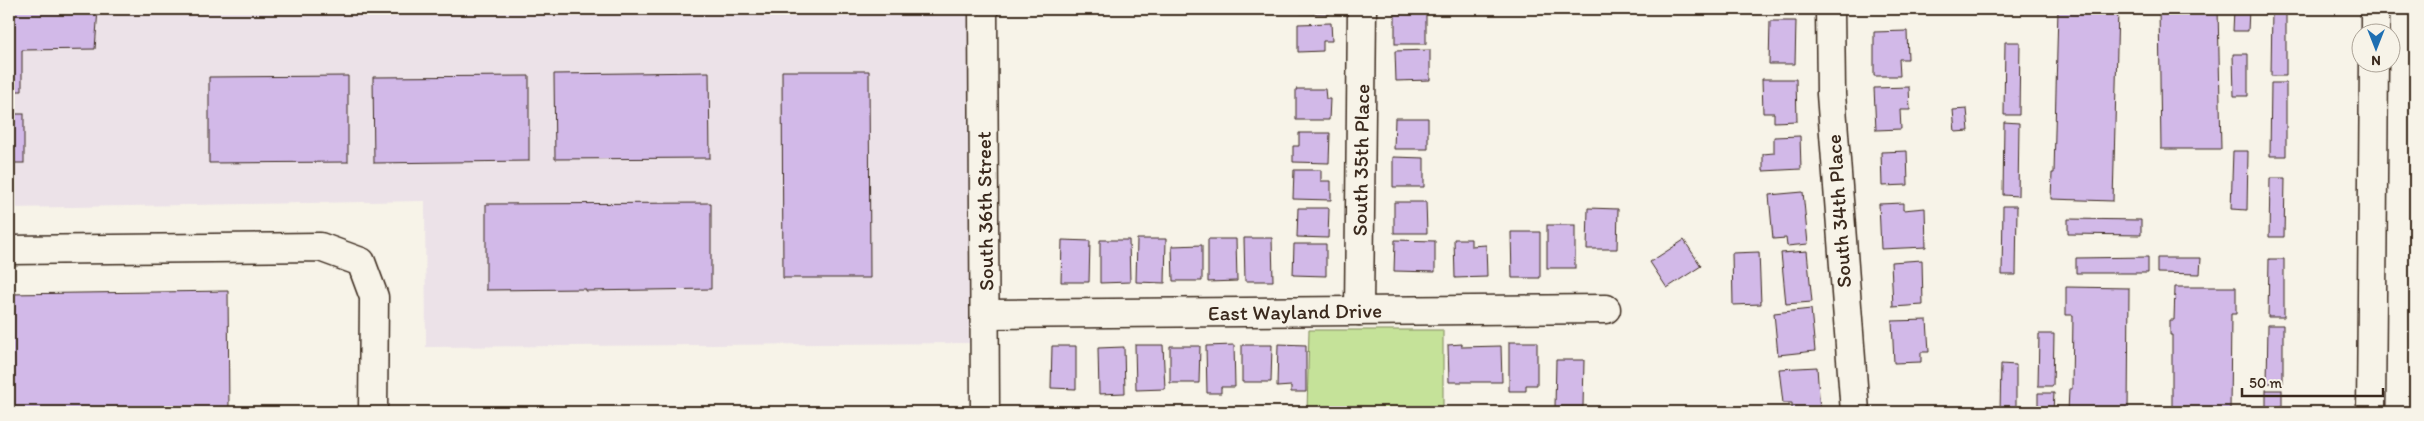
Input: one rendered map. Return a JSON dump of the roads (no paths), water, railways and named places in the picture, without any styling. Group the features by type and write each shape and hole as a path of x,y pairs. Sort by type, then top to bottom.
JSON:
{"street":[{"name":"South 36th Street","path":"983,9 985,412"},
{"name":"South 35th Place","path":"1359,311 1362,9"},
{"name":"South 34th Place","path":"1830,9 1831,94 1855,412"},
{"path":"2375,9 2375,22"},
{"path":"2371,412 2374,72"},
{"path":"9,250 320,248 360,262 374,297 373,412"},
{"name":"East Wayland Drive","path":"985,314 1606,309"}]}
